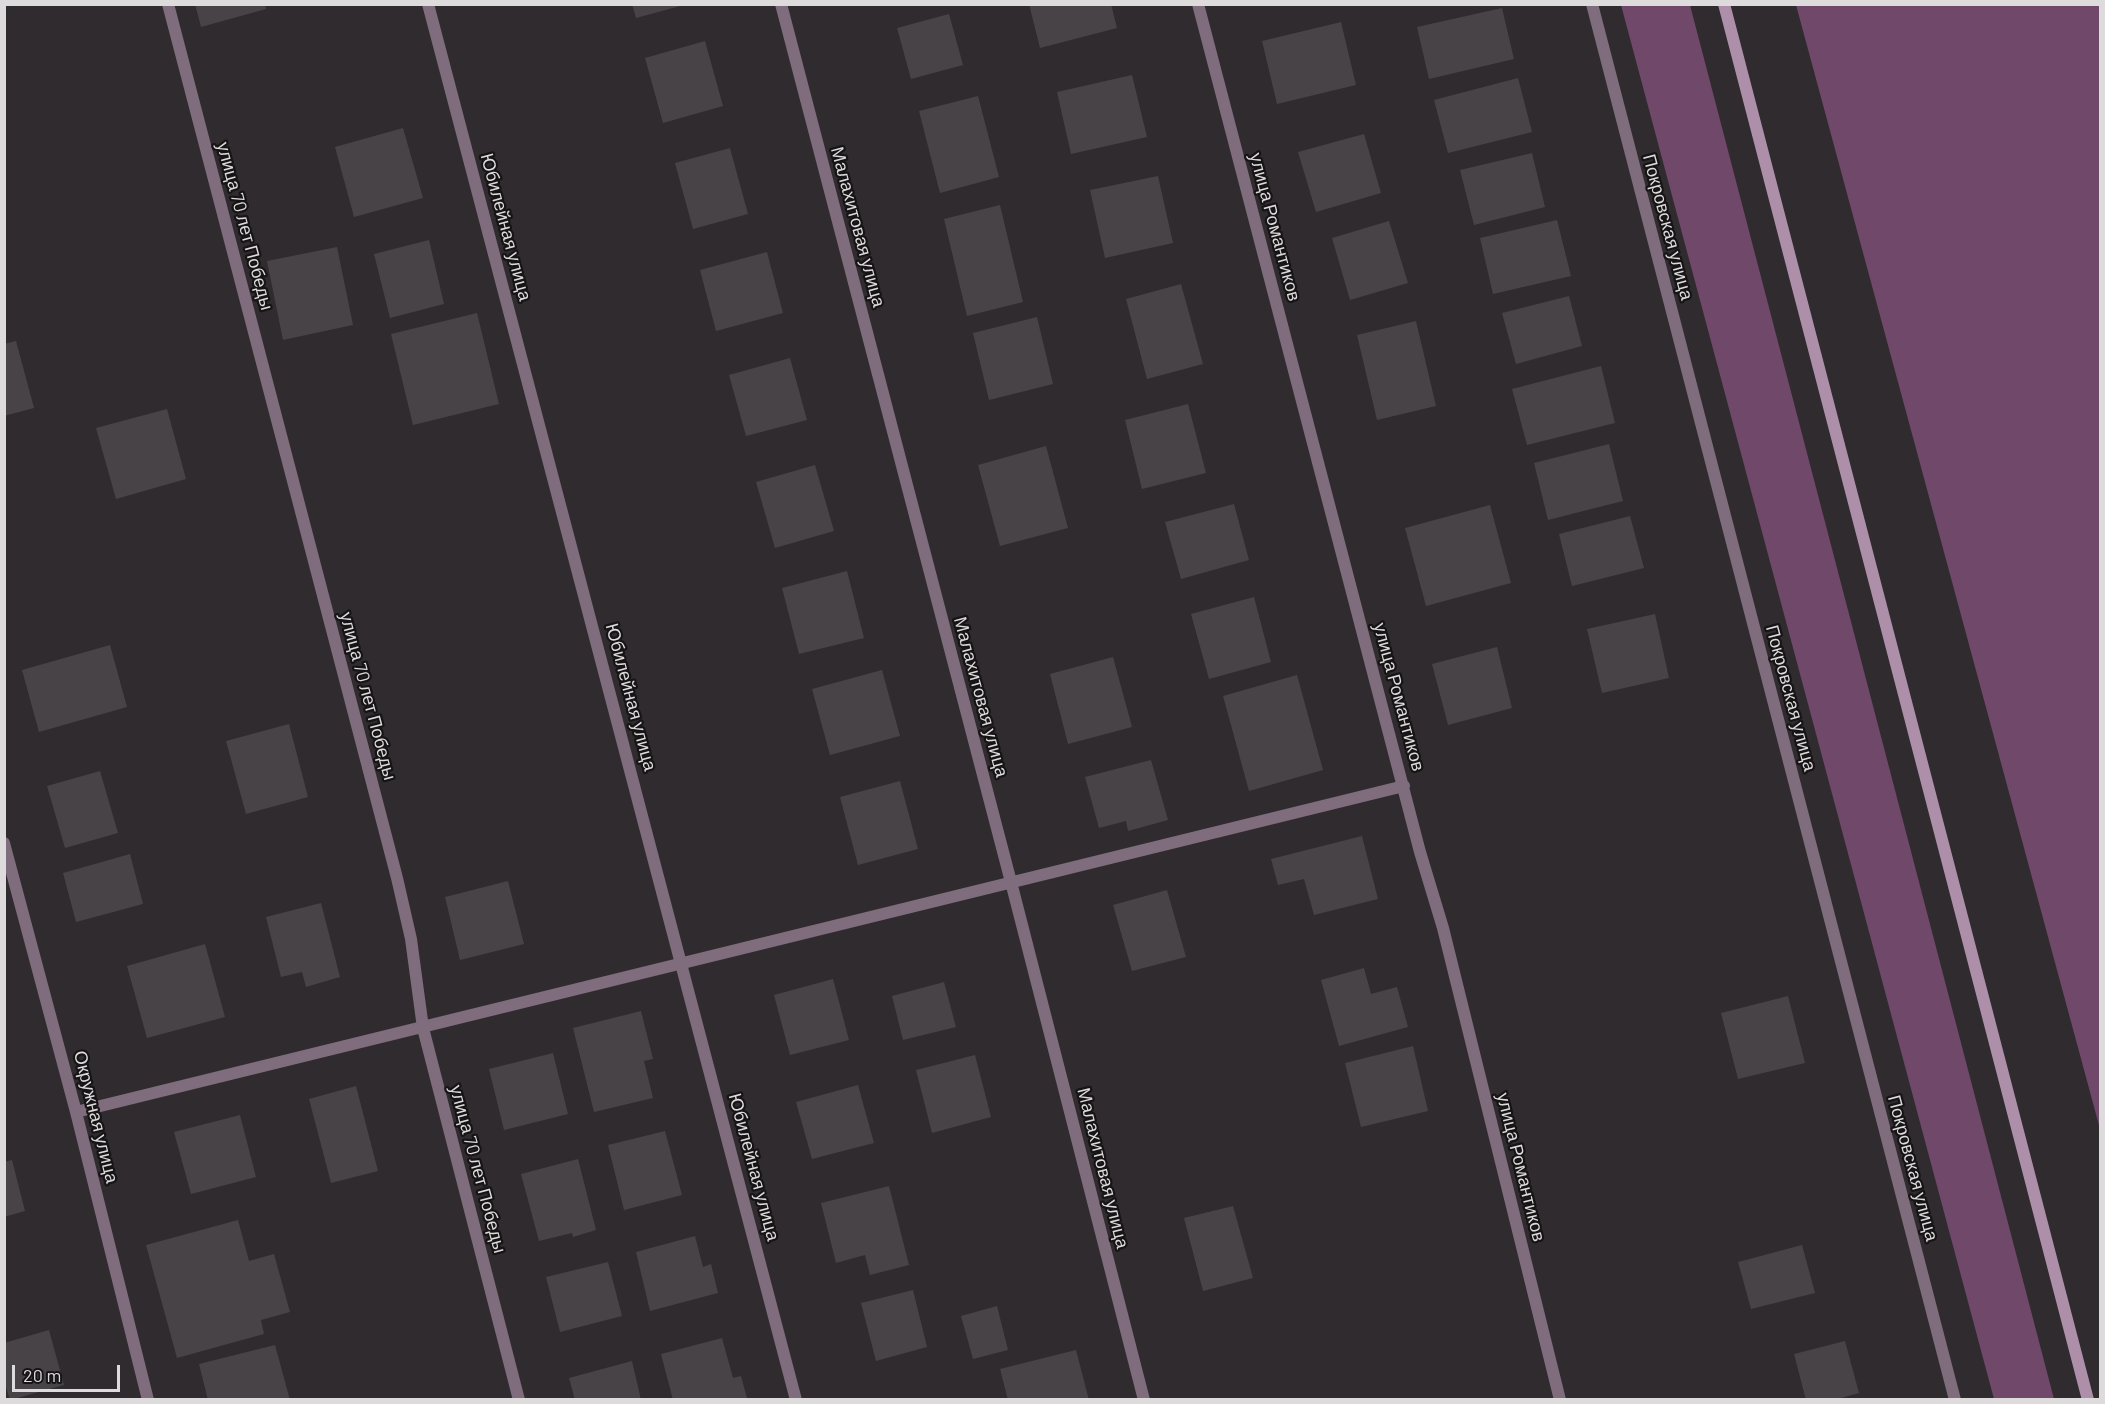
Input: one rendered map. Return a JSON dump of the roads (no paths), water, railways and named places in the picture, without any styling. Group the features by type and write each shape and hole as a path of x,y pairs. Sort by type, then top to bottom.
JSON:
{"main road":[{"path":"1724,4 2088,1400"}],"street":[{"name":"улица 70 лет Победы","path":"168,4 397,878 411,939 423,1028 519,1400"},
{"name":"Юбилейная улица","path":"428,4 796,1400"},
{"name":"Малахитовая улица","path":"781,4 1144,1400"},
{"name":"улица Романтиков","path":"1198,4 1420,852 1443,928 1560,1400"},
{"name":"Покровская улица","path":"1592,4 1955,1400"},
{"path":"76,1112 1404,786"},
{"name":"Окружная улица","path":"4,843 76,1112 148,1400"}]}
